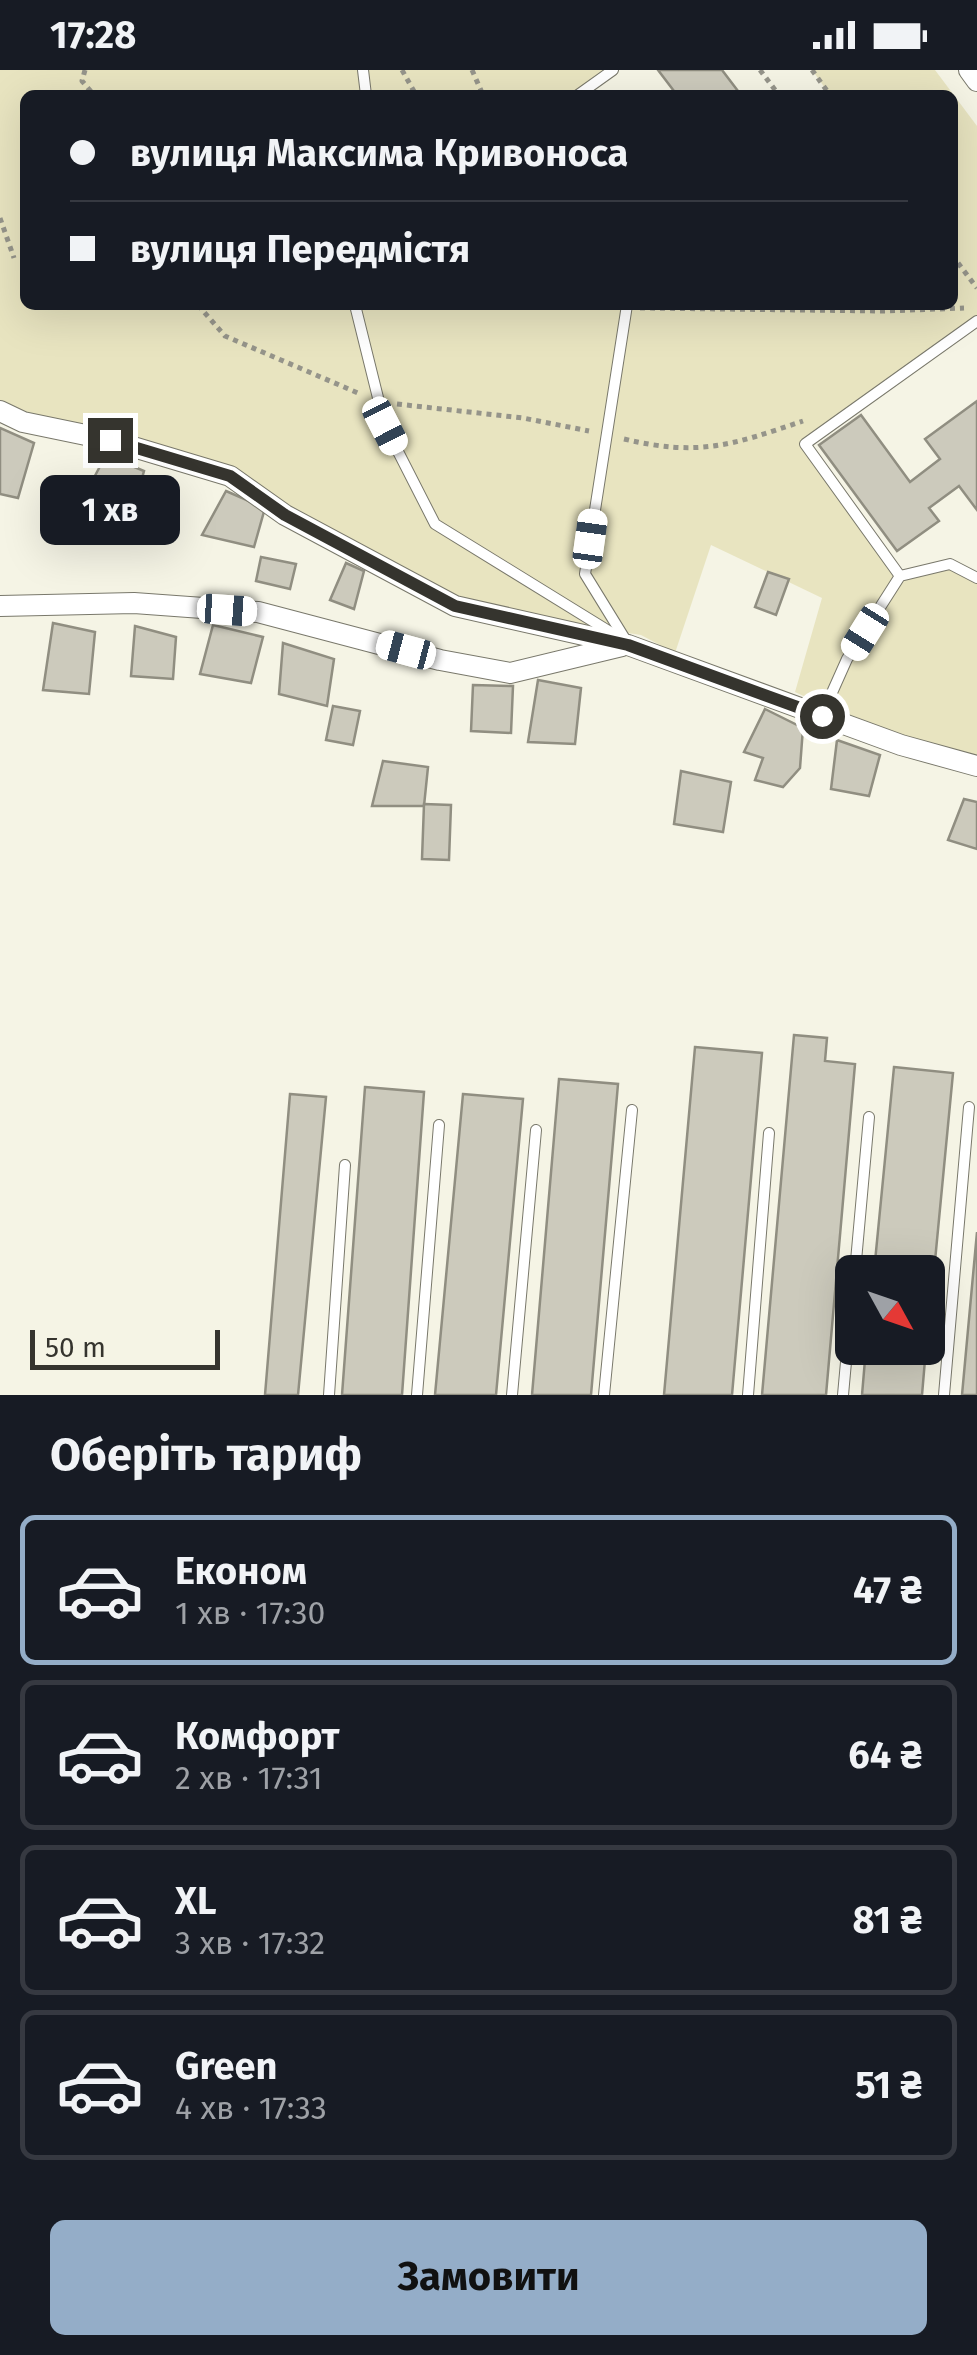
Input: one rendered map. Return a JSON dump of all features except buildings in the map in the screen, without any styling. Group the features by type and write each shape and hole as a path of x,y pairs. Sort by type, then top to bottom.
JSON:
{"street":[{"path":"969,70 977,81"},
{"path":"0,411 23,422 110,440 230,476 285,515 455,606 628,645 900,745 977,766"},
{"path":"0,606 134,602 258,612 440,660 510,673 628,645"}],"lane":[{"path":"585,90 613,70"},
{"path":"356,310 385,426 434,524 628,645"},
{"path":"626,310 585,574 628,645"},
{"path":"900,576 805,444 977,321"},
{"path":"822,716 848,659 900,576 950,564 977,578"},
{"path":"944,1395 969,1107"},
{"path":"604,1395 632,1110"},
{"path":"856,1255 869,1117"},
{"path":"417,1395 439,1125"},
{"path":"512,1395 536,1130"},
{"path":"748,1395 769,1133"},
{"path":"329,1395 345,1165"},
{"path":"844,1395 846,1365"}],"path":[{"path":"760,70 776,90"},
{"path":"0,218 14,258"},
{"path":"958,262 977,288"},
{"path":"202,310 225,336 379,402 524,418 665,448 729,446 816,416"},
{"path":"833,310 915,310"}],"shaded area":[{"path":"0,70 613,70 583,90 20,90 20,310 958,310 958,101 977,126 977,321 805,444 900,576 950,564 977,578 977,755 906,736 832,708 844,664 818,703 795,692 822,598 711,545 675,653 641,635 455,606 230,476 0,411"},
{"path":"812,70 935,70 950,90 826,90"}],"route":[{"path":"110,440 230,476 285,515 455,606 628,645 822,716"}]}
